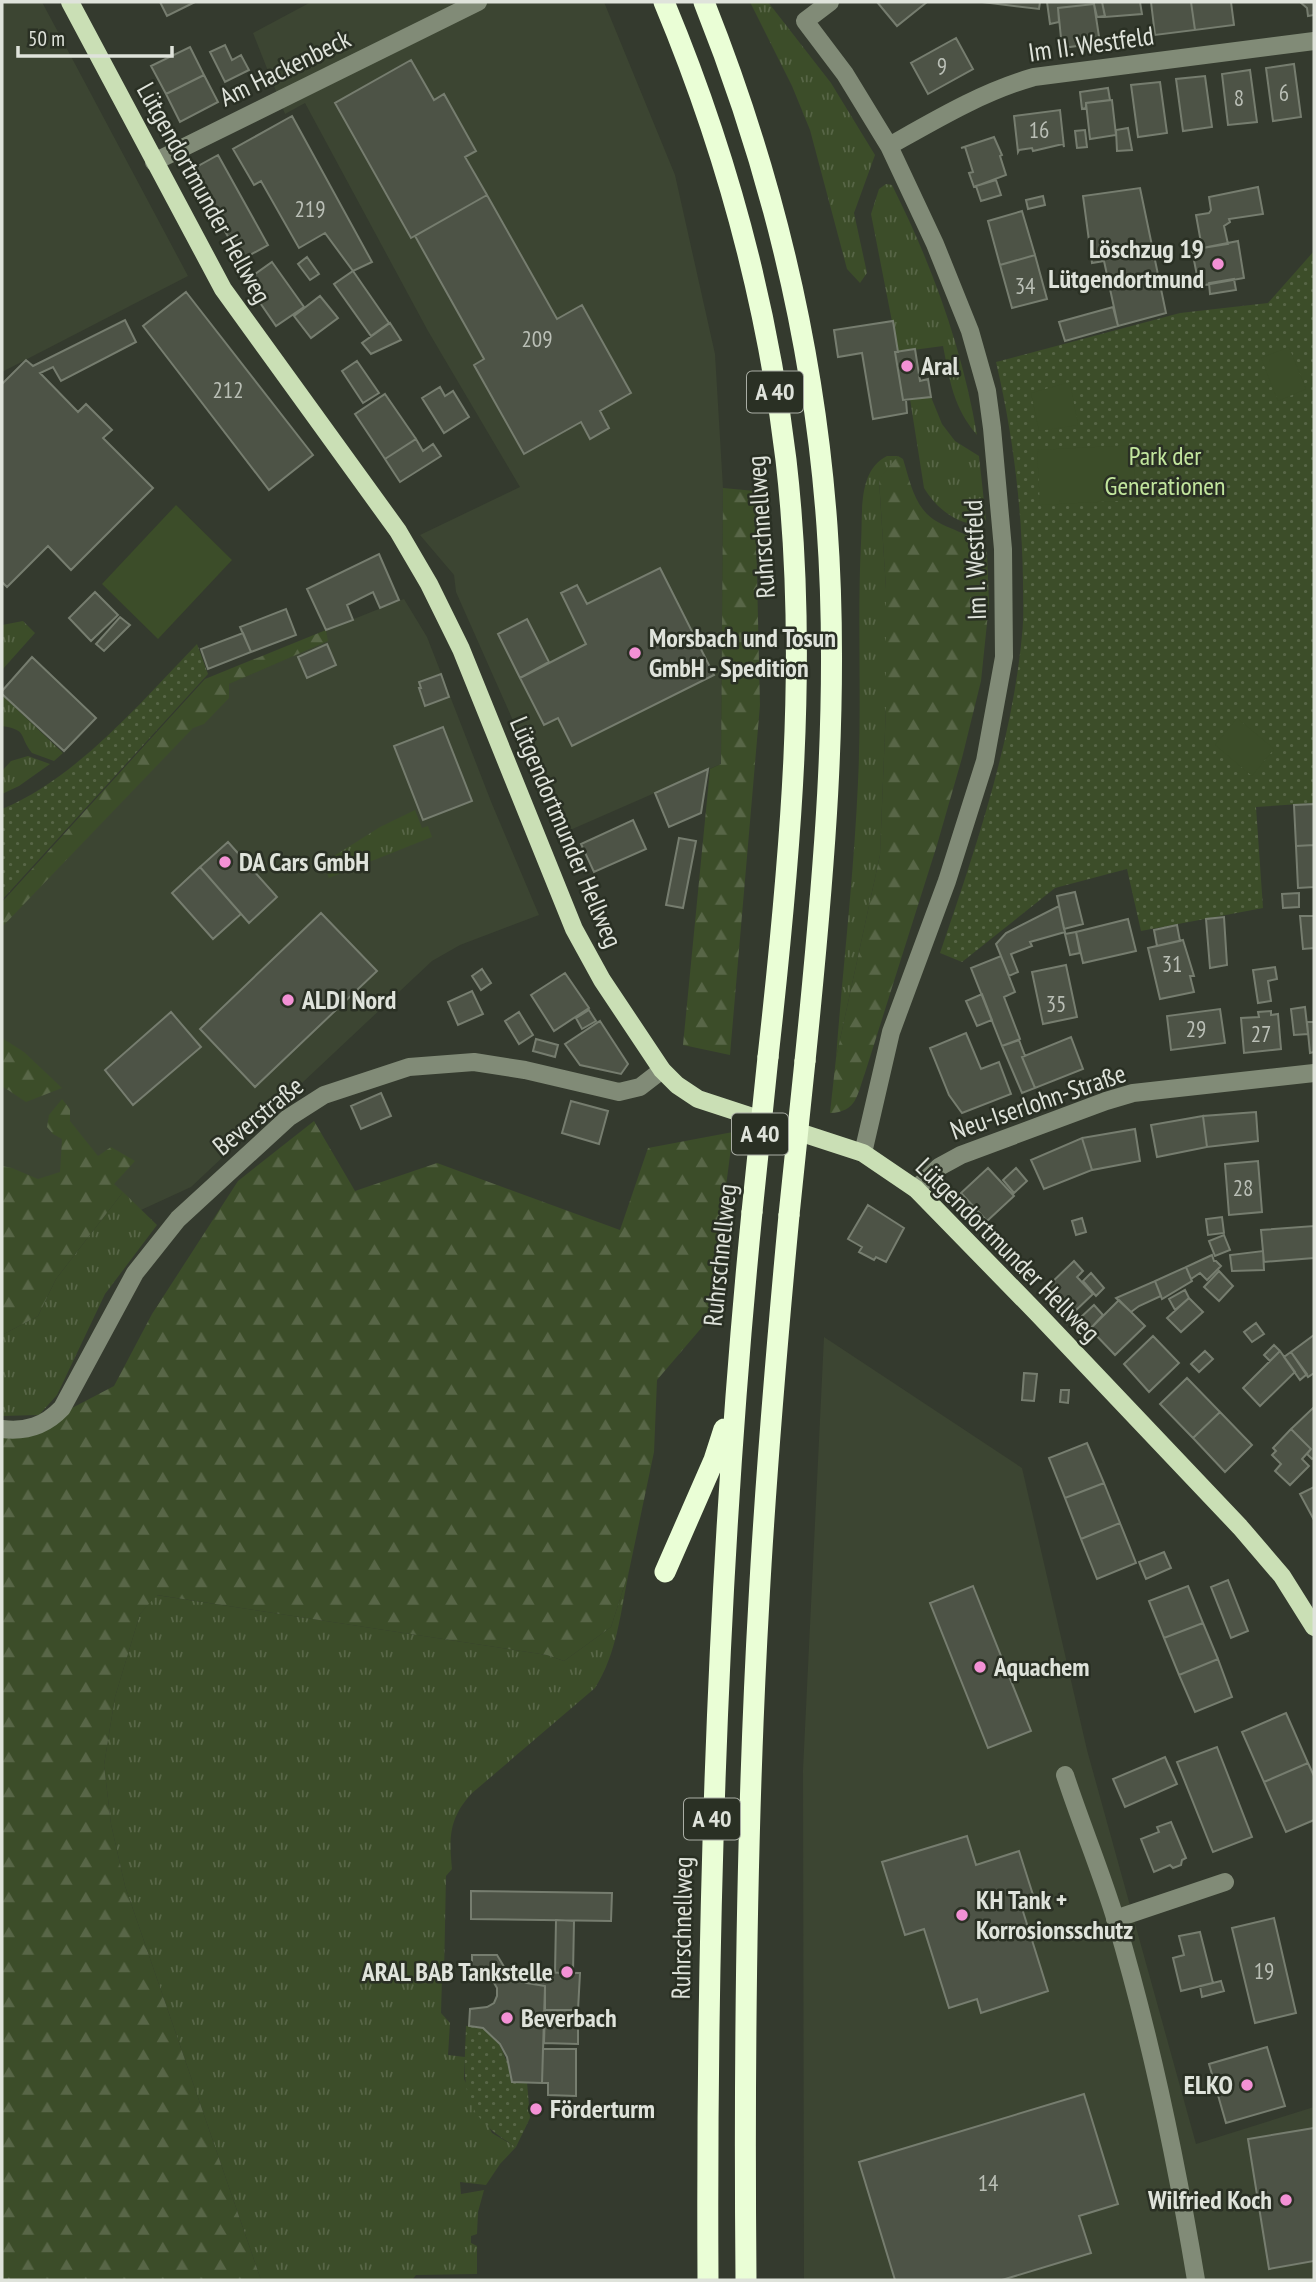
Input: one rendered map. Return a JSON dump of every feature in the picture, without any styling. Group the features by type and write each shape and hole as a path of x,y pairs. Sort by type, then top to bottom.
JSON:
{"highway":[{"name":"Ruhrschnellweg","path":"664,2 701,97 735,204 769,356 786,460 793,550 794,699 787,866 738,1358 723,1574 712,1824 708,2280"},
{"name":"A 40","path":"704,2 748,122 776,218 805,349 823,473 830,590 830,731 818,926 789,1215 759,1600 746,2048 746,2280"},
{"path":"665,1572 714,1460 727,1421 738,1358"}],"main road":[{"name":"Lütgendortmunder Hellweg","path":"70,2 223,289 398,531 423,572 461,649 575,929 602,980 662,1070 677,1085 698,1099 863,1153 916,1189 1240,1527 1282,1576 1314,1627"}],"street":[{"name":"Am Hackenbeck","path":"154,162 478,2"},
{"name":"Im I. Westfeld","path":"830,2 806,21 845,74 889,146 935,244 965,319 987,391 997,465 1002,541 1004,657 985,761 947,881 891,1032 863,1153"},
{"name":"Im II. Westfeld","path":"889,146 965,103 1006,85 1034,77 1314,41"},
{"name":"Beverstraße","path":"2,1429 22,1431 54,1416 62,1408 135,1273 178,1219 288,1118 324,1095 409,1067 457,1063 491,1063 619,1092 640,1087 662,1070"},
{"name":"Neu-Iserlohn-Straße","path":"916,1189 939,1167 961,1154 1133,1093 1314,1073"},
{"path":"1065,1775 1115,1919 1153,2057 1175,2155 1196,2280"},
{"path":"1115,1919 1225,1882"}],"shaded area":[{"path":"2,2 42,2 188,276 2,372"},
{"path":"311,2 604,2 675,175 715,354 723,488 721,764 561,834 456,592 454,575 420,535 520,487 428,331 305,103 285,114 253,33"},
{"path":"404,599 427,637 492,804 539,915 460,945 432,961 191,1187 141,1210 105,1177 2,1193 2,916 228,684 327,641 326,630"},
{"path":"824,1337 1022,1468 1087,1750 1196,2144 1314,2107 1314,2280 804,2280 803,1770"}],"green space":[{"path":"750,2 768,2 831,83 875,155 854,213 867,273 860,283 847,269 810,130 792,86"},
{"path":"886,184 892,185 933,276 963,370 977,435 958,404 943,346 898,352 871,214 879,189"},
{"name":"Park der Generationen","path":"1314,251 1314,803 1256,807 1263,908 1141,931 1127,869 1055,888 962,962 940,953 979,836 1001,756 1023,629 1018,499 1012,444 996,362 1180,313 1268,303"},
{"path":"1289,347 1306,389 1278,401 1261,358"},
{"path":"1070,382 1078,425 1039,431 1031,393"},
{"path":"931,397 942,424 955,441 979,456 986,520 980,525 963,522 948,514 934,502 924,488 910,399"},
{"path":"1133,445 1136,500 1040,505 1037,450"},
{"path":"887,456 898,456 879,480 886,589 886,707 880,855 836,1058 858,782 859,602 863,494 871,472 877,463"},
{"path":"898,456 903,459 915,495 927,514 975,540 987,553 989,604 981,681 937,845 858,1095 851,1106 830,1113 836,1058 880,855 886,707 886,589 879,479"},
{"path":"723,488 755,491 760,705 730,1055 683,1045 710,769 721,764"},
{"path":"176,505 232,560 158,639 102,584"},
{"path":"23,621 35,633 2,670 2,625"},
{"path":"326,630 328,641 229,684 229,698 204,724 193,728 2,927 2,902 205,679"},
{"path":"197,644 208,674 2,900 2,809 56,778 107,737"},
{"path":"2,695 63,753 54,761 32,753 22,734 16,729 2,726"},
{"path":"1237,718 1274,749 1252,776 1215,745"},
{"path":"28,756 50,764 19,786 2,794 2,771 11,761"},
{"path":"415,810 422,828 428,826 432,837 329,878 323,863 380,827"},
{"path":"2,1038 24,1052 62,1088 26,1102 2,1086"},
{"path":"62,1099 70,1109 70,1121 98,1156 111,1147 135,1161 114,1184 123,1192 56,1279 38,1316 2,1335 2,1166 38,1179 60,1172 62,1139 47,1127 49,1115"},
{"path":"314,1121 355,1191 437,1163 620,1230 648,1148 733,1132 709,1319 657,1380 654,1452 629,1571 611,1627 564,1661 547,1655 157,1595 140,1614 115,1697 104,1765 111,1824 125,1886 261,2280 2,2280 2,1428 51,1419 114,1386 152,1314 238,1181"},
{"path":"123,1192 157,1225 105,1294 57,1395 39,1415 2,1416 2,1335 38,1316 56,1279"},
{"path":"629,1571 613,1646 595,1688 471,1794 458,1812 452,1829 452,1869 446,1876 441,2013 450,2023 448,2055 465,2057 464,2079 492,2133 516,2147 486,2185 460,2182 461,2194 484,2190 478,2212 477,2234 471,2236 471,2243 477,2246 477,2274 416,2275 412,2280 261,2280 125,1886 111,1824 104,1765 115,1697 140,1614 156,1595 547,1655 564,1661 611,1627"},
{"path":"466,2026 491,2033 511,2070 527,2082 530,2118 516,2147 483,2122 468,2097 465,2066"}],"building":[{"path":"160,2 195,2 167,16"},
{"path":"877,2 927,2 897,26"},
{"path":"982,2 1040,2 1039,9"},
{"path":"1047,2 1102,2 1105,16 1097,17 1094,4 1058,8 1059,22 1050,24"},
{"path":"1102,2 1140,2 1142,14 1105,17"},
{"path":"1151,2 1191,2 1195,30 1155,35"},
{"path":"1191,2 1231,2 1234,25 1195,30"},
{"path":"1300,2 1314,2 1314,15 1308,16 1307,8"},
{"path":"1094,4 1100,43 1062,48 1058,8"},
{"path":"956,38 973,69 928,94 911,63"},
{"path":"225,45 232,60 241,55 249,70 225,82 210,52"},
{"path":"190,47 204,75 166,94 151,66"},
{"path":"411,60 434,100 444,94 476,151 465,157 487,195 411,238 335,103"},
{"path":"1294,64 1301,117 1273,121 1266,68"},
{"path":"1250,70 1257,122 1228,125 1222,74"},
{"path":"204,75 218,102 180,122 166,94"},
{"path":"1205,76 1212,127 1183,131 1176,79"},
{"path":"1160,82 1167,133 1138,137 1131,85"},
{"path":"1108,88 1110,100 1086,103 1086,108 1082,109 1080,92"},
{"path":"1112,100 1116,135 1090,139 1086,103"},
{"path":"1060,110 1064,147 1063,144 1018,152 1014,116"},
{"path":"292,116 372,262 353,271 325,233 299,248 261,181 254,185 233,149"},
{"path":"1128,128 1132,150 1117,151 1116,130"},
{"path":"1085,130 1087,147 1077,148 1075,131"},
{"path":"994,137 1002,155 1000,156 1006,175 974,187 969,173 973,172 965,147 961,148"},
{"path":"218,155 268,245 241,260 191,170"},
{"path":"996,180 1001,195 981,201 976,186"},
{"path":"1258,187 1263,214 1229,219 1230,222 1224,226 1228,244 1202,248 1196,215 1209,213 1209,197"},
{"path":"1140,188 1166,313 1118,326 1104,261 1092,263 1083,196"},
{"path":"487,195 557,319 582,305 631,393 600,411 609,428 590,439 581,422 524,454 474,365 484,359 415,236"},
{"path":"1043,196 1045,205 1028,209 1026,200"},
{"path":"1022,211 1035,255 1000,265 988,221"},
{"name":"Löschzug 19 Lütgendortmund","path":"1238,241 1244,278 1199,286 1192,250"},
{"path":"1035,255 1047,299 1012,308 1000,265"},
{"path":"307,257 319,274 310,280 298,264"},
{"path":"272,262 304,307 276,326 245,281"},
{"path":"353,271 389,323 371,336 334,284"},
{"path":"1234,279 1236,290 1210,294 1209,283"},
{"path":"186,292 313,455 269,490 143,326"},
{"path":"320,296 338,318 311,338 294,316"},
{"path":"1113,307 1118,326 1065,341 1059,322"},
{"path":"125,320 136,342 61,381 53,367 40,373 78,412 86,404 112,430 103,438 153,488 71,570 48,546 7,587 2,582 2,384 26,360 33,366"},
{"path":"893,321 898,352 895,352 907,413 873,419 862,353 838,357 834,330"},
{"path":"390,323 401,340 371,354 362,343"},
{"name":"Aral","path":"915,349 920,381 928,379 931,397 903,400 895,352"},
{"path":"357,361 379,393 363,403 342,371"},
{"path":"440,387 445,396 453,391 469,417 444,433 422,398"},
{"path":"385,394 416,439 385,459 355,414"},
{"path":"416,439 423,451 433,444 441,456 400,482 385,459"},
{"path":"379,554 399,600 380,608 373,592 347,605 353,620 326,630 307,589"},
{"name":"Morsbach und Tosun GmbH - Spedition","path":"660,568 714,675 572,746 558,718 544,725 520,678 586,644 561,593 577,585 587,604"},
{"path":"95,592 118,615 91,641 69,618"},
{"path":"286,609 296,635 251,652 240,627"},
{"path":"120,617 130,625 104,651 96,644"},
{"path":"527,619 549,662 520,678 498,634"},
{"path":"243,633 251,652 208,669 201,649"},
{"path":"327,644 336,665 307,678 298,657"},
{"path":"32,657 96,718 64,751 2,694"},
{"path":"441,674 449,697 425,706 419,682"},
{"path":"443,727 472,801 423,820 394,746"},
{"path":"708,769 701,813 669,827 655,793"},
{"path":"1314,804 1314,845 1296,846 1294,805"},
{"path":"633,820 646,849 594,872 581,844"},
{"path":"679,838 696,841 683,908 666,905"},
{"path":"228,842 277,897 249,923 200,867"},
{"path":"1314,845 1314,887 1298,888 1296,846"},
{"path":"200,867 241,914 213,939 172,893"},
{"path":"1075,892 1083,924 1064,929 1057,896"},
{"path":"1299,893 1299,907 1283,908 1282,894"},
{"path":"1059,906 1065,932 1030,942 1032,946 1011,954 1018,972 1009,976 996,944 1006,933"},
{"name":"ALDI Nord","path":"321,913 377,971 255,1087 200,1029"},
{"path":"1300,916 1314,916 1314,948 1303,949"},
{"path":"1224,917 1227,965 1210,968 1206,919"},
{"path":"1128,919 1136,951 1083,963 1076,932"},
{"path":"1177,925 1180,941 1157,946 1154,930"},
{"path":"1076,932 1080,953 1070,955 1065,934"},
{"path":"1183,940 1194,976 1190,976 1194,992 1160,999 1148,948"},
{"path":"1001,956 1015,992 1004,997 1020,1039 1002,1046 971,968"},
{"path":"1066,965 1077,1017 1043,1024 1032,972"},
{"path":"1275,967 1277,979 1268,981 1271,1001 1258,1003 1253,970"},
{"path":"482,969 491,983 481,990 472,976"},
{"path":"565,973 589,1008 554,1031 531,995"},
{"path":"472,991 483,1014 458,1025 448,1002"},
{"path":"982,994 992,1020 977,1026 966,1001"},
{"path":"1305,1007 1308,1034 1294,1035 1291,1009"},
{"path":"1220,1009 1225,1043 1171,1050 1167,1016"},
{"path":"589,1010 596,1021 582,1029 576,1018"},
{"path":"1271,1011 1271,1015 1278,1014 1281,1049 1244,1053 1241,1018 1259,1017 1258,1012"},
{"path":"171,1012 201,1047 133,1105 105,1070"},
{"path":"519,1012 533,1035 519,1044 505,1021"},
{"path":"600,1021 628,1064 621,1074 580,1065 565,1044"},
{"path":"1307,1022 1314,1022 1314,1052 1310,1053"},
{"path":"966,1033 981,1069 999,1062 1011,1094 962,1113 949,1095 930,1048"},
{"path":"1071,1037 1083,1069 1035,1088 1022,1057"},
{"path":"536,1039 558,1045 555,1057 533,1051"},
{"path":"1019,1040 1025,1056 1022,1057 1035,1088 1022,1093 1002,1046"},
{"path":"381,1093 391,1116 361,1129 351,1106"},
{"path":"571,1101 608,1111 599,1144 562,1133"},
{"path":"1256,1112 1258,1141 1207,1147 1203,1116"},
{"path":"1203,1116 1207,1147 1157,1157 1151,1125"},
{"path":"1135,1129 1140,1161 1092,1170 1082,1138"},
{"path":"1082,1138 1092,1170 1044,1189 1031,1160"},
{"path":"1258,1161 1262,1212 1229,1215 1225,1164"},
{"path":"988,1168 1014,1196 987,1221 961,1193"},
{"path":"1016,1168 1027,1181 1014,1193 1003,1180"},
{"path":"868,1205 904,1228 886,1262 876,1257 874,1260 859,1252 862,1247 848,1239"},
{"path":"1222,1217 1224,1233 1208,1235 1206,1219"},
{"path":"1082,1218 1086,1232 1076,1235 1072,1221"},
{"path":"1314,1226 1314,1258 1264,1262 1261,1230"},
{"path":"1224,1235 1230,1250 1215,1256 1209,1241"},
{"path":"1263,1251 1264,1270 1232,1271 1230,1255"},
{"path":"1212,1255 1214,1261 1221,1266 1207,1280 1200,1273 1191,1279 1186,1267"},
{"path":"1074,1261 1083,1271 1077,1277 1093,1294 1074,1312 1048,1286"},
{"path":"1186,1267 1192,1281 1162,1299 1155,1281"},
{"path":"1219,1271 1233,1286 1219,1301 1204,1287"},
{"path":"1091,1273 1104,1288 1096,1296 1083,1281"},
{"path":"1155,1281 1161,1296 1131,1312 1116,1298"},
{"path":"1185,1290 1189,1298 1175,1310 1169,1299"},
{"path":"1189,1298 1203,1312 1181,1332 1167,1318"},
{"path":"1119,1300 1145,1326 1115,1355 1090,1329"},
{"path":"1094,1305 1103,1315 1091,1328 1081,1317"},
{"path":"1256,1323 1264,1334 1252,1342 1244,1332"},
{"path":"1314,1335 1314,1373 1308,1377 1291,1352"},
{"path":"1153,1336 1179,1363 1149,1392 1124,1364"},
{"path":"1274,1345 1280,1351 1270,1361 1264,1355"},
{"path":"1205,1351 1213,1359 1199,1372 1191,1364"},
{"path":"1280,1351 1295,1372 1260,1406 1243,1388"},
{"path":"1291,1352 1307,1374 1300,1380 1284,1357"},
{"path":"1024,1373 1037,1374 1034,1401 1022,1400"},
{"path":"1187,1378 1220,1412 1193,1438 1160,1404"},
{"path":"1061,1390 1069,1390 1068,1403 1060,1402"},
{"path":"1314,1407 1312,1459 1307,1454 1311,1449 1291,1429"},
{"path":"1220,1412 1252,1445 1225,1472 1193,1438"},
{"path":"1291,1429 1311,1449 1302,1459 1309,1466 1290,1485 1275,1471 1281,1464 1272,1455 1276,1451 1273,1448"},
{"path":"1087,1443 1104,1483 1065,1498 1049,1458"},
{"path":"1104,1483 1120,1523 1081,1539 1065,1498"},
{"path":"1314,1487 1314,1520 1300,1494"},
{"path":"1120,1523 1136,1563 1097,1579 1081,1539"},
{"path":"1164,1552 1171,1568 1146,1579 1139,1562"},
{"path":"1228,1580 1248,1631 1231,1638 1211,1587"},
{"name":"Aquachem","path":"973,1586 1031,1731 988,1748 930,1603"},
{"path":"1188,1586 1203,1623 1164,1638 1149,1601"},
{"path":"1203,1623 1218,1659 1179,1675 1164,1638"},
{"path":"1218,1659 1232,1697 1195,1712 1179,1675"},
{"path":"1286,1713 1308,1763 1264,1782 1242,1732"},
{"path":"1217,1747 1252,1837 1213,1852 1177,1762"},
{"path":"1165,1757 1177,1784 1125,1807 1113,1779"},
{"path":"1308,1763 1314,1776 1314,1820 1286,1832 1264,1782"},
{"path":"1171,1822 1186,1858 1181,1865 1173,1868 1170,1865 1154,1872 1141,1839 1159,1832 1157,1827"},
{"name":"KH Tank + Korrosionsschutz","path":"967,1836 976,1865 1019,1851 1034,1898 1020,1902 1048,1991 981,2013 977,1999 949,2008 924,1929 905,1935 882,1862"},
{"path":"471,1891 612,1893 611,1921 471,1919"},
{"path":"1274,1918 1296,2013 1255,2023 1232,1928"},
{"path":"556,1920 574,1921 573,1973 555,1973"},
{"path":"1200,1932 1213,1983 1181,1991 1173,1958 1184,1955 1179,1936"},
{"name":"Beverbach","path":"472,1955 497,1955 506,1970 521,1982 545,1986 542,2083 512,2082 507,2057 500,2044 483,2028 469,2026 470,2009 487,2007 494,2003 497,1996 497,1988 490,1976 472,1973"},
{"path":"508,1972 580,1973 578,2010 545,2010 545,1986 521,1982"},
{"path":"1221,1981 1224,1991 1202,1997 1200,1986"},
{"path":"545,2010 578,2010 578,2044 544,2043"},
{"name":"ELKO","path":"1267,2047 1285,2106 1226,2123 1209,2064"},
{"path":"543,2049 576,2049 576,2096 548,2095 548,2083 542,2083"},
{"path":"1084,2094 1118,2204 1079,2216 1091,2253 1002,2280 895,2280 859,2162"},
{"name":"Wilfried Koch","path":"1314,2128 1314,2261 1269,2269 1248,2139"}],"place":[{"name":"Löschzug 19 Lütgendortmund","path":"1218,264"},
{"name":"Aral","path":"907,366"},
{"name":"Morsbach und Tosun GmbH - Spedition","path":"635,653"},
{"name":"DA Cars GmbH","path":"225,862"},
{"name":"ALDI Nord","path":"288,1000"},
{"name":"Aquachem","path":"980,1667"},
{"name":"KH Tank + Korrosionsschutz","path":"962,1915"},
{"name":"ARAL BAB Tankstelle","path":"567,1972"},
{"name":"Beverbach","path":"507,2018"},
{"name":"ELKO","path":"1247,2085"},
{"name":"Förderturm","path":"536,2109"},
{"name":"Wilfried Koch","path":"1286,2200"}]}
